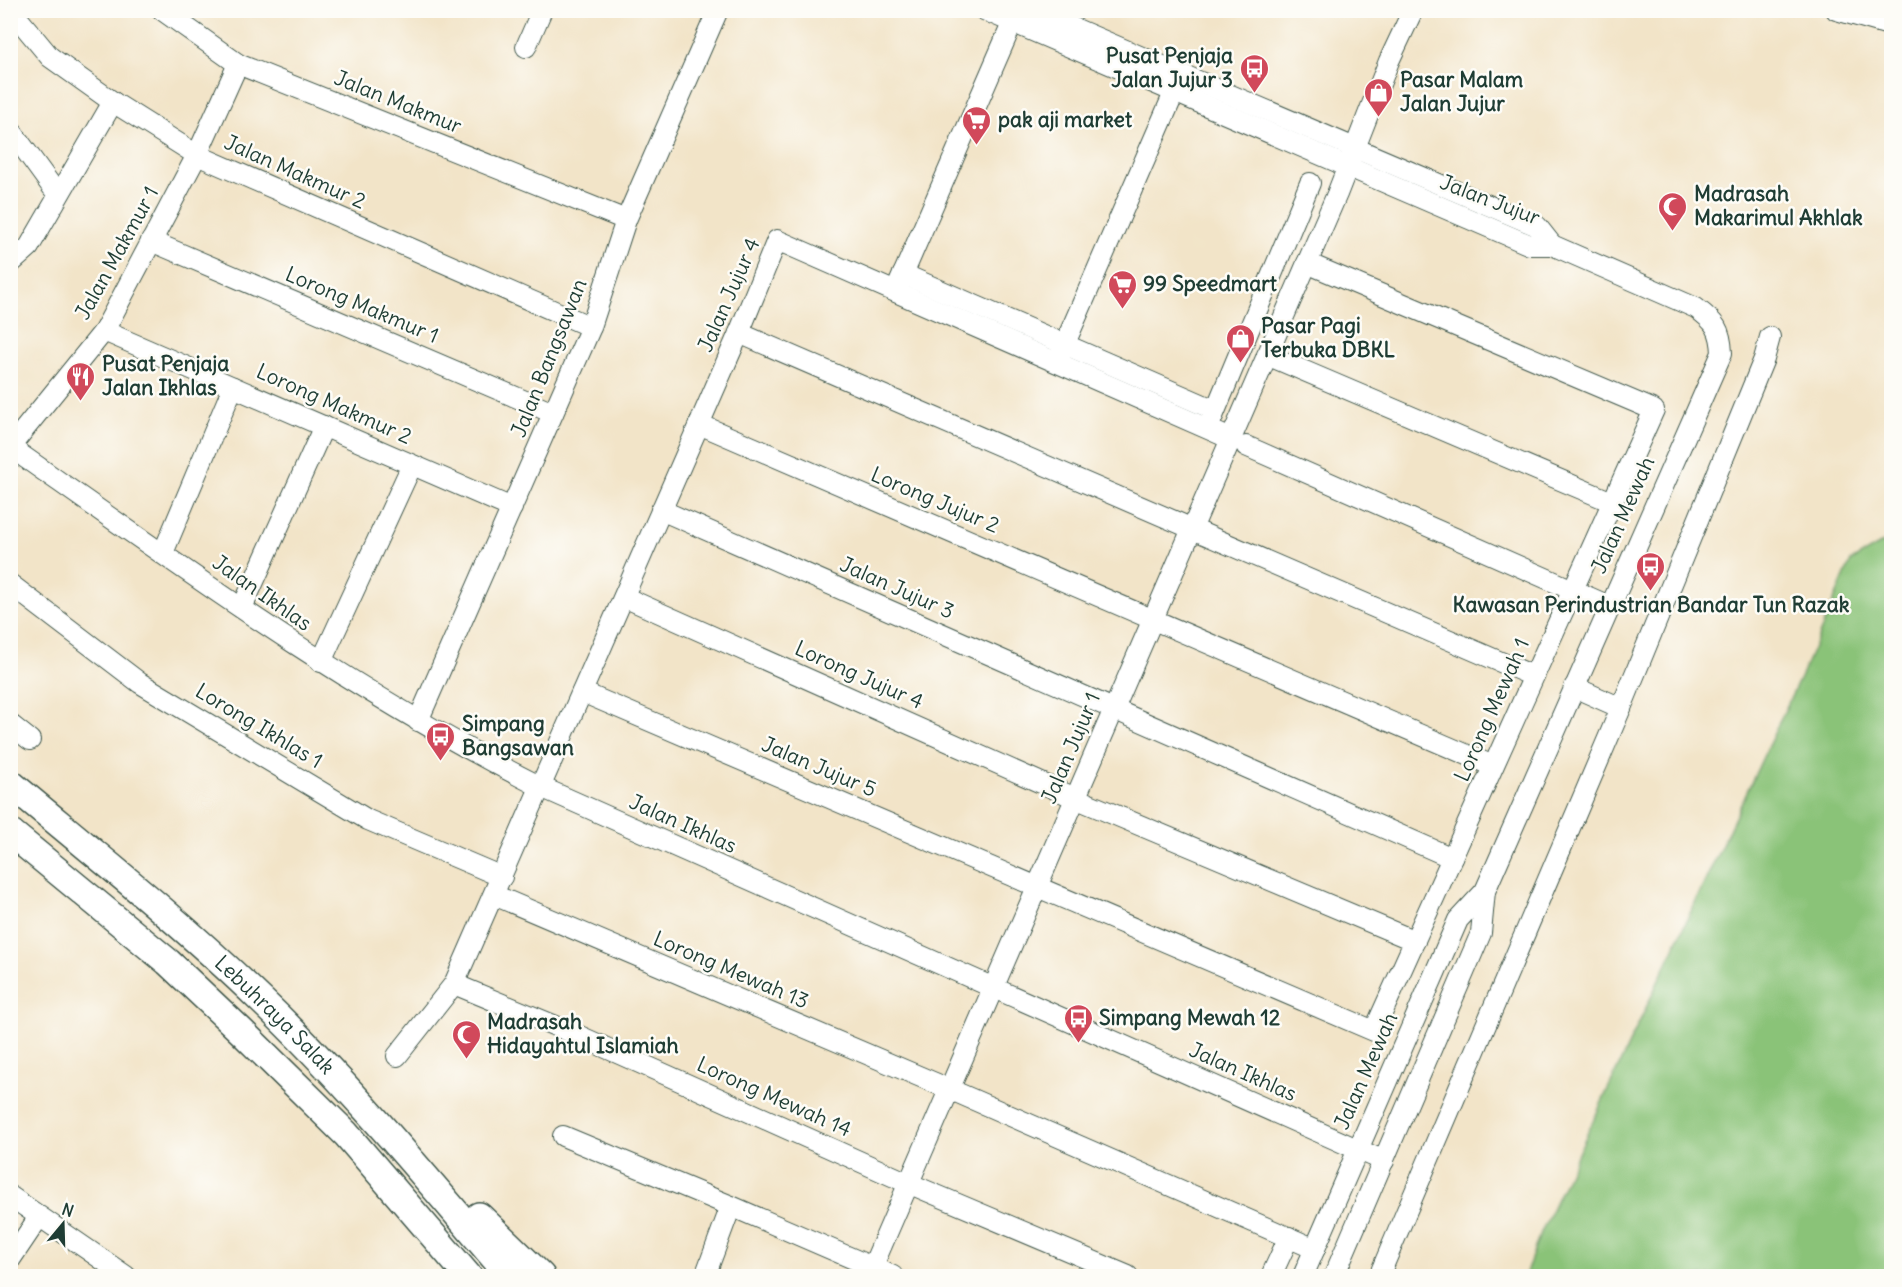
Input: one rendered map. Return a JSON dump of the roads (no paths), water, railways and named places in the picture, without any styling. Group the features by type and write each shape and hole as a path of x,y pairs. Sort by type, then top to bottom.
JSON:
{"highway":[{"name":"Lebuhraya Salak","path":"10,783 192,935 262,1001 362,1102 510,1276"},
{"name":"Lebuhraya Salak","path":"10,832 168,962 346,1134 468,1276"},
{"path":"362,1102 541,1276"},
{"path":"346,1134 444,1276"}],"street":[{"name":"Jalan Makmur 2","path":"11,10 50,57 113,102 197,155 591,327"},
{"name":"Jalan Makmur","path":"162,10 238,64 626,220"},
{"path":"526,47 542,10"},
{"name":"Jalan Bangsawan","path":"418,721 591,327 626,220 718,10"},
{"name":"Jalan Jujur","path":"984,10 1016,17 1174,93 1530,246 1552,246"},
{"name":"Jalan Jujur","path":"1032,10 1354,150 1537,226 1552,246"},
{"name":"Jalan Jujur 1","path":"872,1268 1192,528 1238,443 1267,355 1347,168 1389,61 1413,10"},
{"path":"1836,10 1892,26"},
{"path":"1016,17 899,283 1065,344 1215,410"},
{"name":"Jalan Makmur 1","path":"11,447 104,331 197,155 238,64"},
{"path":"1057,363 1174,93"},
{"path":"10,264 29,247 113,102"},
{"path":"10,129 58,195"},
{"path":"1208,428 1310,183"},
{"name":"Jalan Jujur 4","path":"541,788 739,333 777,240 899,283 1057,363 1609,606"},
{"name":"Lorong Makmur 1","path":"151,241 553,413"},
{"name":"Jalan Mewah","path":"1334,1276 1481,933 1485,891 1722,353 1721,336 1712,320 1696,308 1552,246"},
{"name":"Lorong Mewah 1","path":"1307,264 1654,410 1374,1031"},
{"name":"Lorong Makmur 2","path":"104,331 512,508"},
{"path":"739,333 1533,676"},
{"path":"1379,1276 1621,708 1764,359 1770,338"},
{"path":"1267,355 1612,501"},
{"path":"163,553 233,387"},
{"name":"Lorong Jujur 2","path":"699,423 1493,766"},
{"path":"242,608 324,426"},
{"name":"Jalan Ikhlas","path":"11,447 321,662 483,758 541,788 1384,1161"},
{"path":"321,662 412,465"},
{"name":"Jalan Jujur 3","path":"661,510 1452,858"},
{"name":"Lorong Ikhlas 1","path":"10,584 140,683 368,820 498,886"},
{"name":"Lorong Jujur 4","path":"624,597 1075,798 1415,941"},
{"path":"1574,687 1621,708"},
{"name":"Jalan Jujur 5","path":"582,692 1374,1031"},
{"path":"10,724 30,740"},
{"path":"397,1056 454,984 541,788"},
{"name":"Lorong Mewah 13","path":"498,886 949,1089 1315,1249"},
{"name":"Jalan Mewah","path":"1303,1276 1458,920 1485,891"},
{"name":"Lorong Mewah 14","path":"454,984 575,1034 908,1183 1128,1276"},
{"path":"563,1136 893,1276"},
{"path":"10,1196 126,1276"},
{"path":"705,1276 731,1206"},
{"path":"10,1260 39,1217"},
{"path":"1270,1276 1289,1238"}],"place":[{"name":"Pusat Penjaja Jalan Jujur 3","path":"1254,94"},
{"name":"Pasar Malam Jalan Jujur","path":"1379,118"},
{"name":"pak aji market","path":"977,146"},
{"name":"Madrasah Makarimul Akhlak","path":"1673,232"},
{"name":"99 Speedmart","path":"1122,310"},
{"name":"Pasar Pagi Terbuka DBKL","path":"1240,364"},
{"name":"Pusat Penjaja Jalan Ikhlas","path":"81,402"},
{"name":"Kawasan Perindustrian Bandar Tun Razak","path":"1651,592"},
{"name":"Simpang Bangsawan","path":"441,762"},
{"name":"Simpang Mewah 12","path":"1078,1044"},
{"name":"Madrasah Hidayahtul Islamiah","path":"466,1060"}]}
